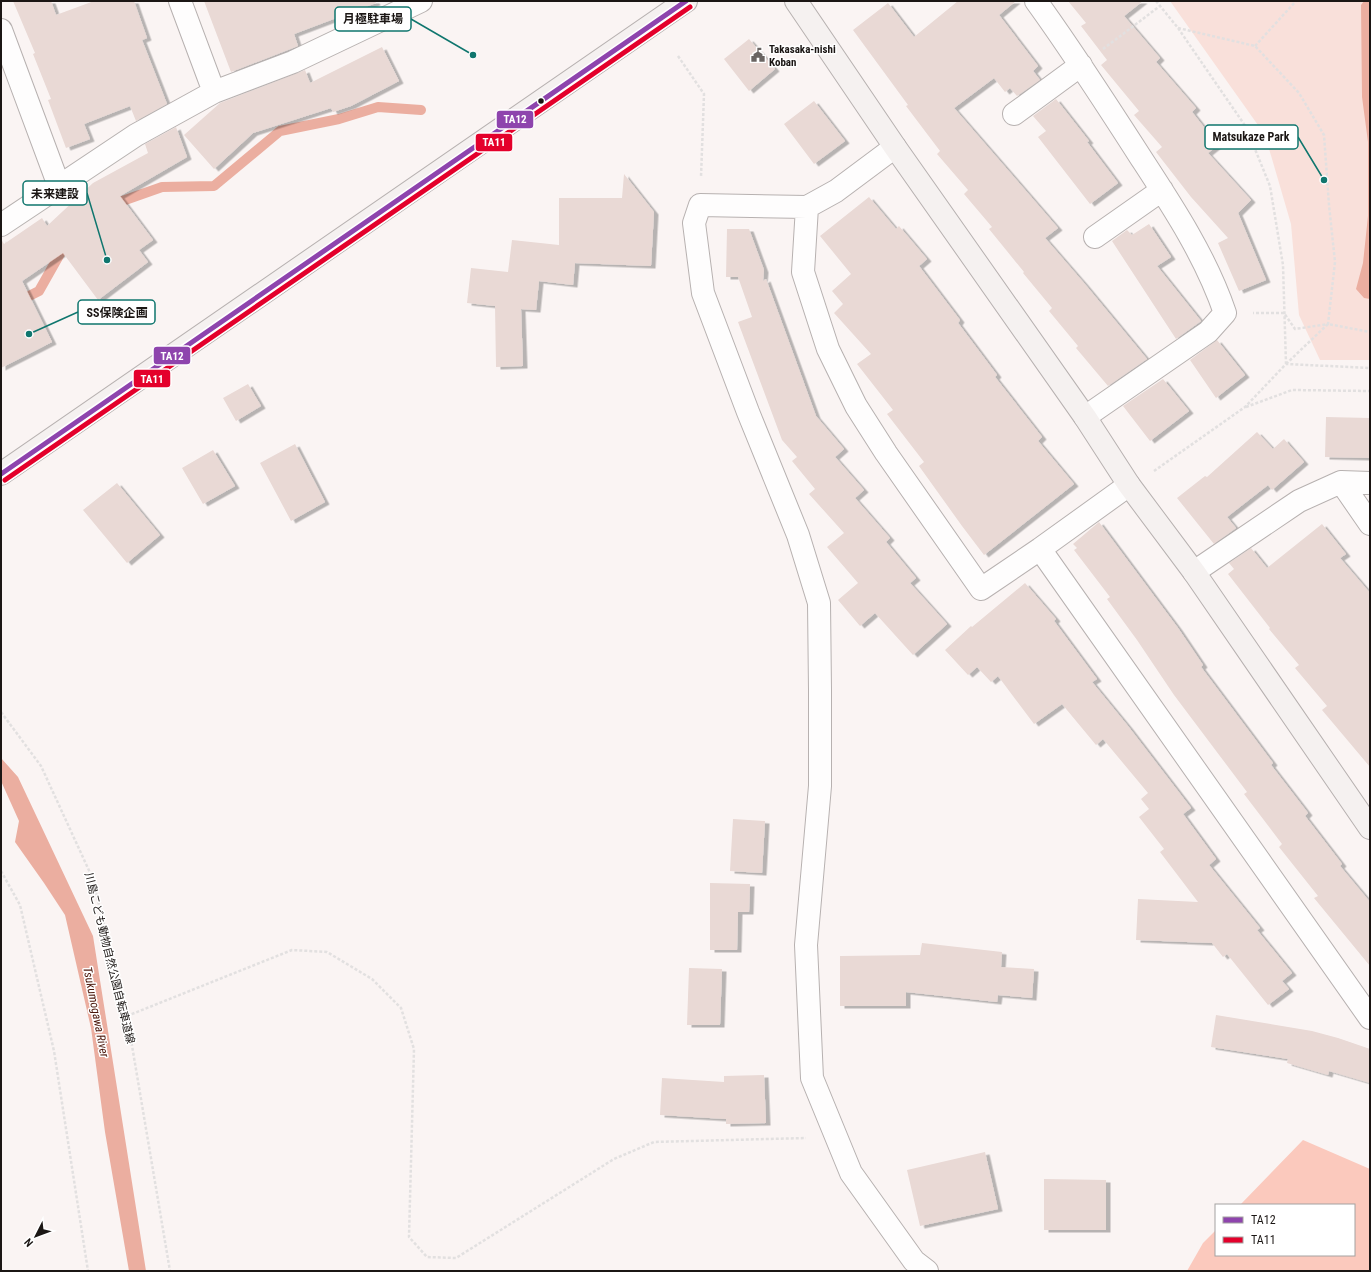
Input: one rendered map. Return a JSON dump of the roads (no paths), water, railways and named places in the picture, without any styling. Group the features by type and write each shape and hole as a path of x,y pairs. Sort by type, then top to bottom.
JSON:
{"street":[{"path":"180,1 214,92"},
{"path":"1,225 136,135 214,92 293,62 382,10 421,1"},
{"path":"1,474 686,1"},
{"path":"796,1 895,147 1085,417 1129,484 1194,572 1370,828"},
{"path":"1036,1 1081,65 1162,190 1196,246 1216,287 1225,313 1208,332 1085,417"},
{"path":"1,30 59,186"},
{"path":"1014,114 1081,65"},
{"path":"895,147 836,191 808,207 700,205 694,223 703,293 748,412 798,534 819,603 820,786 806,945 812,1078 851,1173 914,1261 927,1271"},
{"path":"1095,237 1162,190"},
{"path":"808,207 803,272 828,349 856,406 886,453 981,589 1040,549 1129,484"},
{"path":"1194,572 1299,501 1341,482 1370,483"},
{"path":"1341,482 1370,524"},
{"path":"1040,549 1370,1018"}],"water":[{"path":"1364,1 1370,1 1370,299 1364,298 1356,289 1363,263 1368,216 1368,142 1362,97 1361,5"},
{"name":"Tsukumogawa River","path":"1,758 18,777 93,936 146,1271 129,1271 105,1132 91,1028 65,915 15,842 19,821 1,781"}],"waterway":[{"path":"111,205 162,187 214,186 280,131 339,119 378,107 421,110"},
{"path":"1,310 39,291 61,252 67,246"}],"place":[{"name":"月極駐車場","path":"473,55"},
{"name":"Takasaka-nishi Koban","path":"758,55"},
{"name":"Matsukaze Park","path":"1324,180"},
{"name":"未来建設","path":"107,260"},
{"name":"SS保険企画","path":"29,334"}]}
